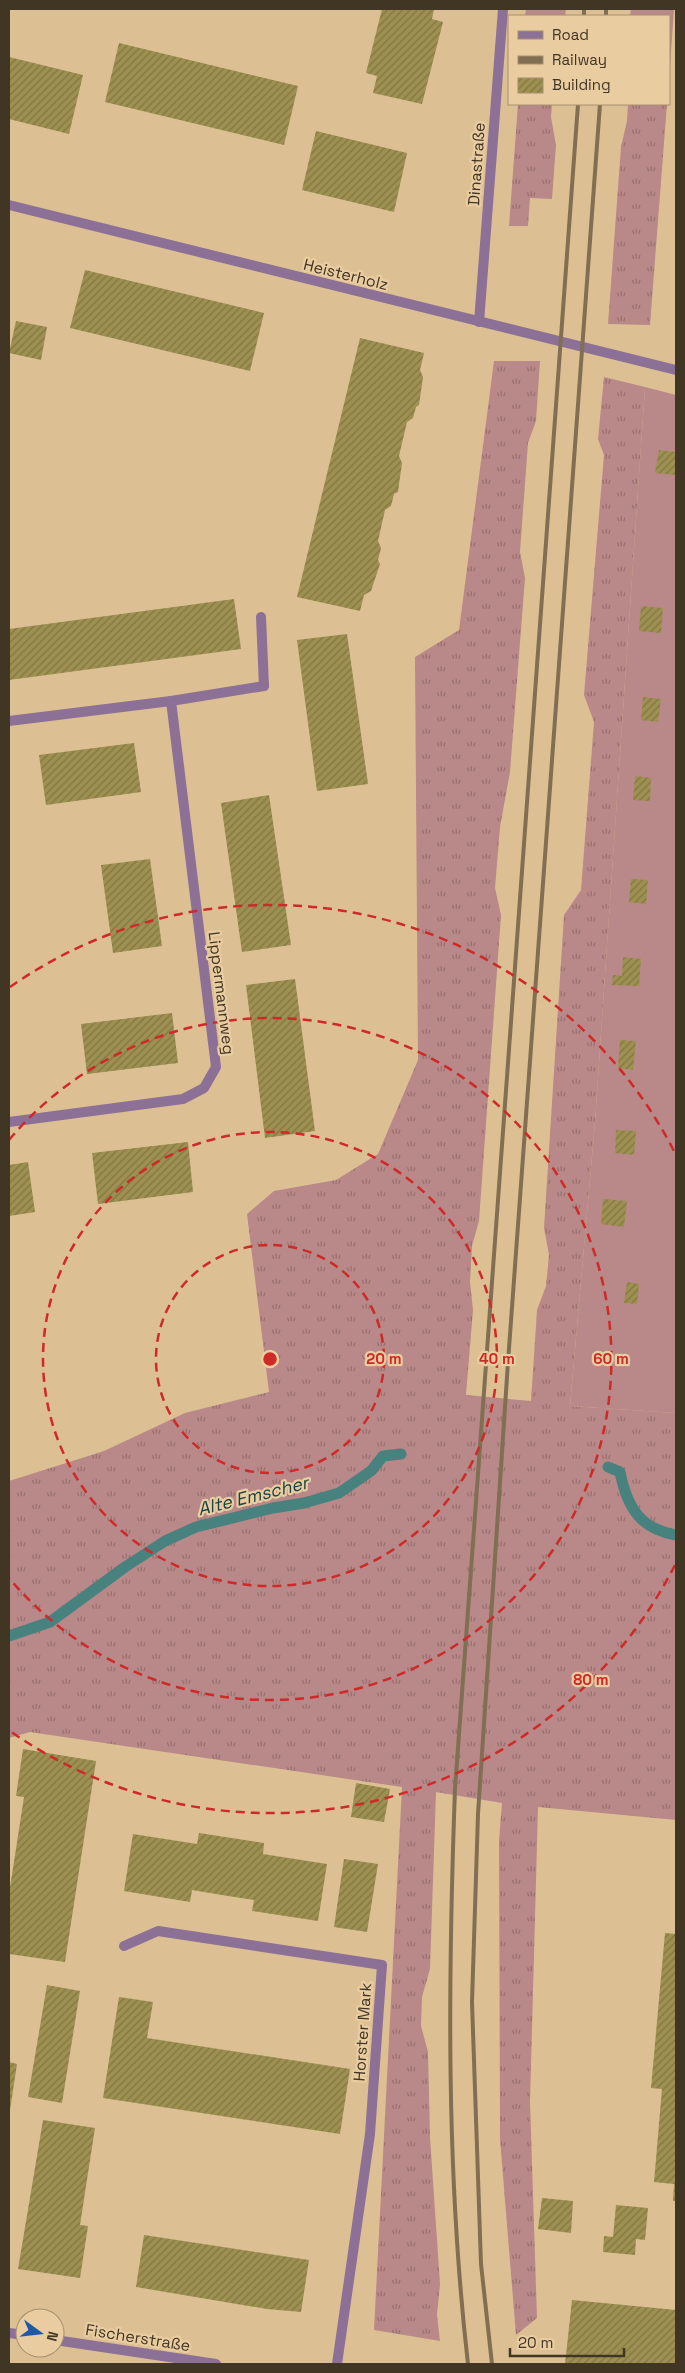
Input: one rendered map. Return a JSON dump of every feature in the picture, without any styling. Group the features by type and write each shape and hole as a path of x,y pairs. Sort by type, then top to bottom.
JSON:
{"street":[{"name":"Dinastraße","path":"479,322 503,9"},
{"name":"Heisterholz","path":"9,205 676,370"},
{"path":"9,721 171,701 264,686 261,617"},
{"name":"Lippermannweg","path":"9,1122 183,1099 204,1088 216,1067 171,701"},
{"name":"Horster Mark","path":"124,1946 158,1931 382,1965 370,2134 337,2364"},
{"name":"Fischerstraße","path":"65,2341 216,2364"}],"green space":[{"path":"526,9 566,9 565,15 525,15"},
{"path":"631,9 674,9 670,66 670,15 630,15"},
{"path":"518,105 552,105 551,117 556,145 552,199 530,198 528,226 509,226"},
{"path":"628,105 667,105 650,325 608,324 621,147 627,121"},
{"path":"494,361 540,361 536,421 528,443 520,552 525,578 510,772 500,827 495,888 501,915 479,1221 472,1246 470,1282 473,1310 466,1395 531,1401 537,1310 546,1286 549,1255 544,1228 564,915 581,890 594,722 584,695 604,455 598,439 604,377 645,387 595,1122 570,1406 676,1413 676,1820 538,1807 530,2102 537,2318 516,2335 500,2139 499,1841 502,1803 436,1792 430,1969 422,1997 421,2026 428,2052 430,2137 440,2284 437,2315 440,2341 374,2330 402,1787 30,1732 9,1738 9,1481 104,1451 185,1413 269,1392 247,1214 274,1191 336,1180 378,1154 418,1060 415,657 459,630"},
{"path":"645,387 676,395 676,1413 570,1406 595,1122"}],"building":[{"path":"382,9 434,9 432,19 443,22 422,104 373,93 377,76 366,73"},
{"path":"119,43 298,86 284,145 105,102"},
{"path":"9,57 83,75 69,134 9,119"},
{"path":"316,131 407,153 394,212 302,190"},
{"path":"85,270 264,313 250,371 70,328"},
{"path":"16,321 47,327 41,360 9,353"},
{"path":"360,338 424,353 420,370 423,377 419,405 416,407 413,418 407,422 399,456 402,463 398,492 394,494 391,506 385,510 378,541 381,548 378,560 380,564 371,591 364,595 360,611 297,597"},
{"path":"659,450 676,452 676,475 655,473"},
{"path":"234,599 241,649 9,680 9,629"},
{"path":"641,606 663,608 661,633 639,631"},
{"path":"347,634 368,784 317,791 297,640"},
{"path":"643,697 661,699 658,722 641,720"},
{"path":"134,743 141,792 46,805 39,755"},
{"path":"635,776 651,778 650,801 633,800"},
{"path":"269,795 291,945 242,952 221,803"},
{"path":"150,859 162,946 113,953 101,865"},
{"path":"631,879 648,880 646,904 629,902"},
{"path":"623,957 641,959 639,986 612,985 613,975 622,976"},
{"path":"295,979 315,1131 265,1138 246,985"},
{"path":"172,1013 178,1063 87,1074 81,1024"},
{"path":"620,1040 636,1041 633,1070 618,1068"},
{"path":"616,1130 636,1131 634,1155 615,1153"},
{"path":"188,1142 193,1192 98,1204 92,1153"},
{"path":"28,1162 35,1212 9,1216 9,1165"},
{"path":"603,1199 627,1201 624,1227 601,1224"},
{"path":"627,1282 639,1284 637,1304 624,1303"},
{"path":"23,1749 96,1761 65,1962 9,1954 9,1894 24,1797 16,1796"},
{"path":"356,1783 390,1789 384,1822 351,1817"},
{"path":"199,1833 264,1843 263,1854 327,1864 318,1921 252,1911 254,1900 192,1890 190,1902 124,1891 133,1834 197,1844"},
{"path":"344,1859 378,1864 367,1932 334,1927"},
{"path":"665,1933 676,1934 676,2201 673,2201 674,2184 654,2182 662,2089 651,2088"},
{"path":"47,1985 80,1991 62,2103 28,2097"},
{"path":"119,1997 153,2002 147,2038 350,2069 340,2134 103,2098"},
{"path":"9,2062 17,2064 10,2110 9,2110"},
{"path":"43,2120 95,2128 80,2225 88,2226 80,2278 18,2269"},
{"path":"542,2198 573,2201 571,2233 538,2229"},
{"path":"616,2205 648,2208 645,2240 636,2239 635,2255 603,2252 604,2236 613,2237"},
{"path":"144,2235 309,2260 301,2312 267,2309 136,2287"},
{"path":"572,2300 676,2310 676,2364 565,2364"}],"waterway":[{"name":"Alte Emscher","path":"9,1636 50,1622 125,1567 165,1541 196,1527 273,1508 304,1503 339,1493 371,1471 383,1456 401,1454"},
{"name":"Alte Emscher","path":"608,1467 620,1472 631,1506 644,1522 653,1528 676,1535"}],"railway":[{"path":"584,9 584,15"},
{"path":"606,9 606,15"},
{"path":"468,2364 461,2292 452,2149 450,2005 455,1789 578,105"},
{"path":"492,2364 481,2264 472,2002 478,1814 508,1362 600,105"}]}
